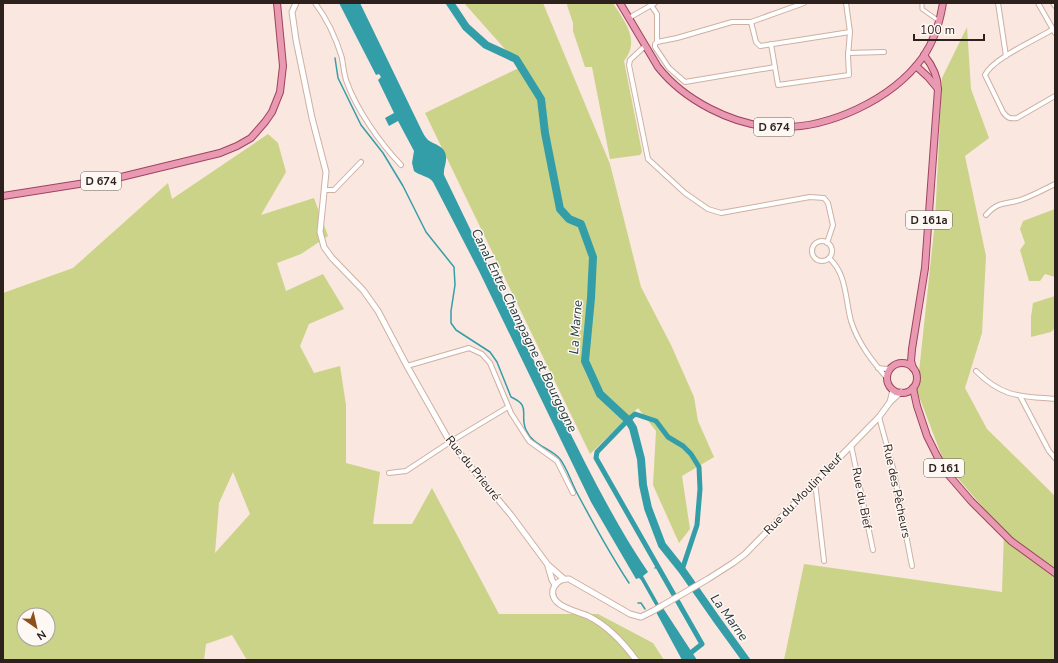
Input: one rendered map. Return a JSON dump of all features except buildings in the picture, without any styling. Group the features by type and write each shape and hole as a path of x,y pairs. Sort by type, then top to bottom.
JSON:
{"main road":[{"name":"D 674","path":"3,196 118,178 220,153 251,138 265,122 275,106 280,92 283,66 277,3"},
{"name":"D 674","path":"620,3 664,75 709,108 734,119 773,127 809,124 836,117 877,98 916,66 924,55 936,33 943,3"},
{"name":"D 161a","path":"912,368 912,349 925,268 938,89 938,80 935,72 924,55"},
{"path":"916,66 928,76 938,89"},
{"name":"D 161a","path":"902,363 908,357 912,349"},
{"path":"902,363 910,365 912,368 916,376 913,388 904,392 893,390 888,383 887,378 891,368 894,365 902,363"},
{"name":"D 161","path":"913,388 917,406 928,436 946,472 958,487 1011,541 1055,573"},
{"path":"904,392 917,406"}],"street":[{"name":"Rue du Prieuré","path":"296,3 292,12 293,22 312,118 326,172 320,232 324,247 332,258 364,290 375,305 392,334 407,366 450,442 511,515 548,566 564,579 575,582 630,614 641,617 664,606 679,596"},
{"path":"315,3 332,30 338,44 346,79 354,98 383,143 401,165"},
{"path":"657,42 677,38 732,22 751,22 804,3"},
{"path":"771,44 778,85 849,74 848,53 850,32 846,3"},
{"path":"922,3 922,9 939,21"},
{"path":"998,3 1006,56"},
{"path":"1038,3 1054,30 990,66 984,75 1006,117 1011,119 1017,118 1055,96"},
{"path":"629,18 646,5 653,4 657,14 657,42 654,44 655,47 669,68 685,82 775,67"},
{"path":"751,22 756,42 760,46 850,32"},
{"path":"645,46 630,60 629,65 648,159 685,192 708,209 721,213 810,197 824,198 828,203 833,225 827,242"},
{"path":"848,53 884,52"},
{"path":"325,190 334,190 361,162"},
{"path":"986,215 996,206 1006,202 1021,200 1055,184"},
{"path":"824,241 831,246 832,250 829,258 820,261 814,258 812,252 814,245 817,242 824,241"},
{"path":"829,258 834,262 843,280 852,322 858,338 868,356 887,378"},
{"path":"407,366 469,348 482,354 490,363 508,407 529,441 557,461 573,492"},
{"path":"878,368 891,368"},
{"path":"976,371 989,384 1007,393 1055,400"},
{"name":"Rue du Moulin Neuf","path":"890,402 893,390"},
{"name":"Rue du Moulin Neuf","path":"679,596 691,590 745,554 879,417 890,402 904,392"},
{"path":"1020,396 1049,451 1055,458"},
{"path":"389,474 406,471 508,407"},
{"name":"Rue des Pêcheurs","path":"879,417 893,468 912,566"},
{"name":"Rue du Bief","path":"851,445 873,550"},
{"path":"814,482 824,561"},
{"name":"Rue du Prieuré","path":"548,566 555,585 552,595 556,601 596,620 619,639 636,660"},
{"path":"555,585 564,579"}],"green space":[{"path":"464,3 543,3 610,164 641,287 671,345 694,397 698,421 714,457 682,476 690,529 679,543 653,485 656,431 638,408 590,454 425,113 521,67"},
{"path":"568,3 613,3 626,24 631,38 631,46 624,61 642,152 640,155 610,159 592,67 585,67 573,31 573,23 567,5"},
{"path":"967,27 971,89 989,138 965,156 986,256 982,333 965,388 987,429 1055,496 1055,660 784,660 804,564 1002,592 1004,532 944,462 917,391 935,221 942,78"},
{"path":"268,134 278,143 286,172 261,215 314,198 328,236 301,254 277,263 286,291 323,274 344,309 309,324 300,346 314,373 340,366 346,405 346,463 380,472 373,524 412,524 432,488 499,614 598,614 653,643 664,660 247,660 232,635 206,644 204,660 3,660 3,293 73,268 168,183 172,199","holes":["233,472 250,514 215,553 219,503"]},
{"path":"1055,209 1055,277 1045,274 1040,281 1029,281 1020,250 1025,243 1020,229 1023,221"},
{"path":"1055,296 1055,328 1051,332 1031,337 1033,303"}],"water":[{"path":"339,3 360,3 423,133 428,140 444,150 446,159 444,175 546,385 602,495 648,572 643,576 661,608 663,608 697,660 682,660 656,612 658,610 641,580 639,578 636,579 591,502 479,271 433,182 429,178 414,171 412,163 414,151 398,121 389,126 385,118 394,113 378,80 381,77 379,74 376,75"}],"waterway":[{"name":"La Marne","path":"450,3 466,27 486,45 516,59 541,99 545,133 560,209 569,219 581,224 593,257 585,361 600,394 628,420 633,428 641,459 643,485 648,508 662,545 682,570 746,660"},
{"path":"335,58 338,78 361,125 383,153 403,186 426,232 454,267 455,285 451,311 451,323 456,330 490,352 497,362 511,397 517,400 523,407 524,425 526,430 533,440 560,459 595,527 629,583"},
{"path":"682,570 697,525 700,489 699,467 691,454 683,446 668,437 656,421 635,414 597,452 596,458 702,644 688,655"},
{"path":"638,603 641,603 645,609"}],"water label":[{"name":"Canal Entre Champagne et Bourgogne","path":"525,330"}]}
